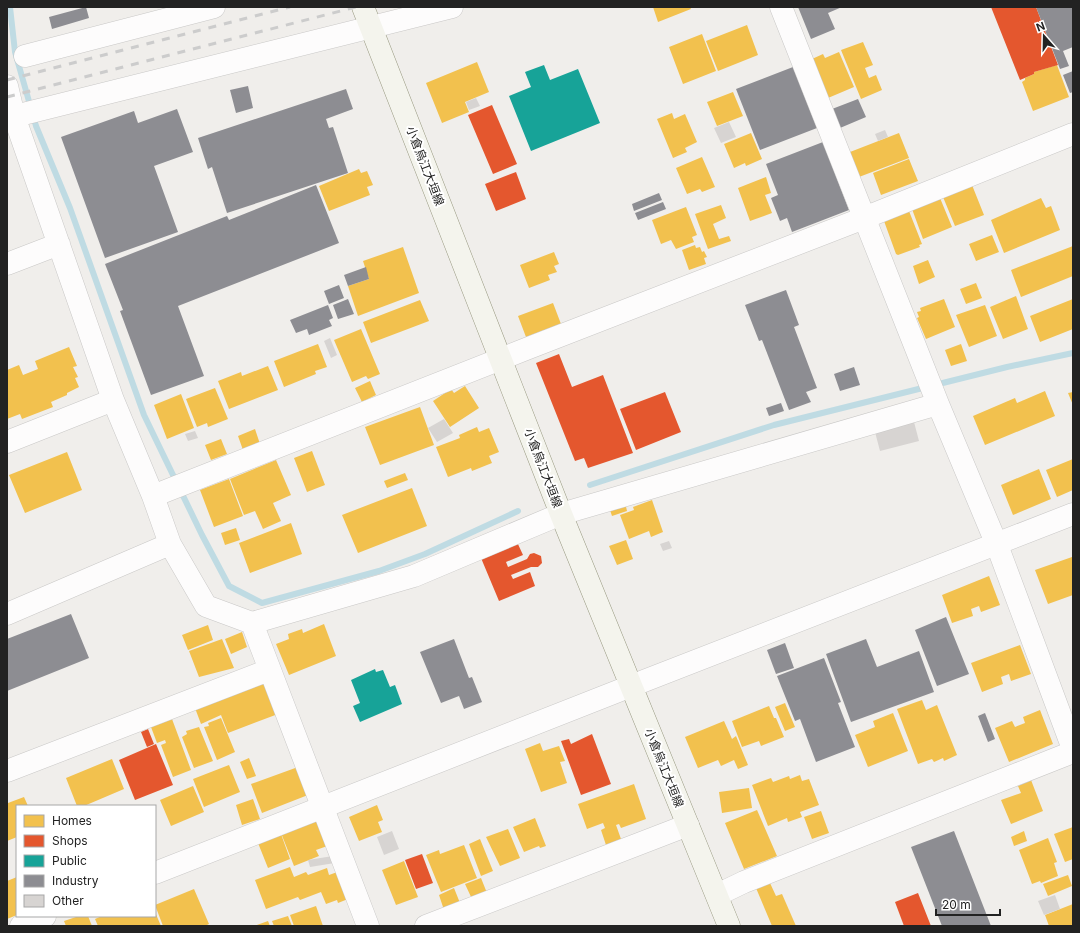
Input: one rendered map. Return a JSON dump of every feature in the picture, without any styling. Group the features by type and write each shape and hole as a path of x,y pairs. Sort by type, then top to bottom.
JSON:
{"main road":[{"name":"小倉烏江大垣線","path":"363,7 561,514 729,926"}],"street":[{"path":"25,56 214,7"},
{"path":"10,117 452,7"},
{"path":"717,895 744,882 1073,750 997,545 938,404 781,7"},
{"path":"7,86 10,117 59,244 113,400 160,494 170,544 206,606 252,624 414,576 561,514 938,404"},
{"path":"160,494 500,359 864,218 1073,134"},
{"path":"7,264 59,244"},
{"path":"7,442 113,400"},
{"path":"156,874 631,686 997,545 1073,514"},
{"path":"7,614 170,544"},
{"path":"252,624 268,670 324,808 368,926"},
{"path":"7,771 268,670"},
{"path":"426,926 688,825"},
{"path":"20,926 42,917"}],"building: Homes":[{"path":"653,7 690,7 691,9 658,22"},
{"path":"747,25 758,55 718,71 706,41"},
{"path":"702,34 716,71 683,84 669,47"},
{"path":"863,42 873,65 865,68 869,78 876,75 882,90 861,99 841,50"},
{"path":"839,52 854,87 828,98 812,59 823,54 825,58"},
{"path":"477,62 489,92 465,102 469,112 442,123 426,83"},
{"path":"1057,65 1069,97 1033,111 1022,82 1025,78 1034,74 1034,72"},
{"path":"733,92 743,116 717,126 707,102"},
{"path":"672,113 674,119 685,114 697,142 685,148 687,152 673,158 657,119"},
{"path":"751,133 762,159 746,166 745,163 734,168 724,144"},
{"path":"899,133 909,158 859,177 850,152"},
{"path":"702,157 715,187 702,192 700,189 687,194 676,168"},
{"path":"909,159 918,181 881,195 873,173"},
{"path":"359,169 361,173 367,171 373,185 367,187 370,195 329,211 319,186"},
{"path":"766,177 771,193 765,195 772,213 750,221 738,188"},
{"path":"972,185 984,215 955,226 943,197"},
{"path":"940,198 952,227 923,239 912,209"},
{"path":"1041,198 1046,208 1051,206 1060,230 1004,253 991,220"},
{"path":"721,205 726,218 713,224 719,239 729,236 731,241 708,249 695,214"},
{"path":"686,207 697,235 692,237 694,242 676,249 671,240 661,244 652,220"},
{"path":"909,211 922,244 919,245 920,247 898,255 896,254 884,221"},
{"path":"992,235 999,252 976,261 969,244"},
{"path":"695,245 696,248 700,247 702,252 704,251 707,257 704,258 706,264 689,270 682,250"},
{"path":"1073,246 1073,276 1021,297 1011,270"},
{"path":"403,247 419,293 358,316 348,286 369,279 363,261"},
{"path":"554,252 559,264 554,266 557,272 548,275 550,280 529,288 520,265"},
{"path":"928,260 935,277 919,284 913,266"},
{"path":"976,283 982,298 966,304 960,289"},
{"path":"1016,296 1028,329 1003,339 990,307"},
{"path":"944,299 955,327 926,339 917,318 919,317 917,312 921,311 920,308"},
{"path":"1073,299 1073,329 1040,342 1030,316"},
{"path":"420,300 429,321 371,343 363,322"},
{"path":"553,303 561,324 526,337 518,316"},
{"path":"985,305 997,336 969,347 956,315"},
{"path":"361,329 380,374 368,379 366,376 352,382 334,340"},
{"path":"318,344 327,367 315,371 316,374 284,387 274,361"},
{"path":"961,344 967,361 951,366 945,350"},
{"path":"69,347 77,366 73,367 78,377 75,378 79,387 67,393 67,395 51,402 53,407 22,419 20,414 7,419 7,370 19,365 23,375 38,369 35,361"},
{"path":"268,366 278,390 229,409 218,381 241,372 242,376"},
{"path":"370,381 376,395 362,402 355,388"},
{"path":"465,386 479,408 450,427 433,401 451,389 454,393"},
{"path":"215,388 228,419 208,427 207,423 197,427 186,399"},
{"path":"1045,391 1055,416 985,445 973,416 1015,398 1017,403"},
{"path":"1073,392 1073,405 1068,393"},
{"path":"181,394 194,428 167,439 154,405"},
{"path":"420,407 434,445 380,465 365,427"},
{"path":"477,427 479,432 489,428 499,452 489,456 492,463 472,471 471,468 448,477 436,447 460,438 459,435"},
{"path":"255,429 260,444 243,450 238,436"},
{"path":"221,439 227,454 211,460 205,445"},
{"path":"312,451 325,485 307,492 294,458"},
{"path":"67,452 82,490 25,513 9,475"},
{"path":"1073,459 1073,490 1057,497 1046,470"},
{"path":"276,460 291,495 273,503 281,521 263,529 255,511 244,515 230,479"},
{"path":"1039,469 1051,499 1013,515 1001,485"},
{"path":"405,473 408,480 387,488 384,481"},
{"path":"229,479 243,516 214,527 200,490"},
{"path":"412,488 427,526 358,553 342,515"},
{"path":"652,500 663,532 651,537 649,531 629,539 620,515 634,510 633,507"},
{"path":"625,502 627,511 612,516 609,507"},
{"path":"291,523 302,554 250,573 239,543"},
{"path":"236,528 240,540 225,545 221,533"},
{"path":"626,540 633,559 617,565 609,546"},
{"path":"1072,557 1073,595 1048,604 1035,570"},
{"path":"989,576 1000,605 981,612 979,606 971,609 973,616 952,623 942,595"},
{"path":"324,624 336,656 289,675 276,644 289,639 288,634 302,629 303,633"},
{"path":"208,625 213,640 188,650 182,635"},
{"path":"242,632 247,647 231,654 225,639"},
{"path":"222,639 234,668 199,677 189,651"},
{"path":"1020,645 1031,674 1011,681 1009,674 1001,677 1003,684 982,692 971,663"},
{"path":"265,682 278,714 228,733 221,715 201,724 195,708"},
{"path":"922,700 926,710 937,705 957,755 944,761 943,758 934,762 932,759 918,764 897,709"},
{"path":"785,703 795,727 785,731 775,707"},
{"path":"769,706 784,737 761,746 759,741 742,747 732,721"},
{"path":"1040,710 1053,744 1009,762 995,728 1012,721 1015,727 1025,723 1023,717"},
{"path":"893,713 908,751 868,767 855,735 875,727 873,721"},
{"path":"221,718 235,752 217,760 204,727 209,726 208,723"},
{"path":"172,719 191,770 173,777 161,745 166,743 165,740 157,743 151,727"},
{"path":"724,721 732,739 736,736 748,765 738,769 734,760 721,766 718,760 698,768 685,737"},
{"path":"199,727 213,761 194,768 182,737 187,734 186,731"},
{"path":"540,743 543,751 559,746 565,761 560,762 567,783 541,792 525,749"},
{"path":"249,758 256,776 247,779 240,762"},
{"path":"112,759 124,789 86,805 77,805 66,778"},
{"path":"229,765 240,792 204,807 193,779"},
{"path":"298,767 308,795 262,813 251,784"},
{"path":"800,775 802,781 809,779 819,805 800,812 802,817 788,822 787,818 768,826 752,785 771,778 773,782 789,776 790,779"},
{"path":"1031,780 1043,811 1011,824 1001,800 1021,793 1018,786"},
{"path":"634,784 646,819 621,828 619,824 616,825 621,839 606,845 601,830 605,828 603,823 587,829 578,804"},
{"path":"193,786 204,812 171,826 160,800"},
{"path":"749,788 752,808 722,813 719,792"},
{"path":"24,797 28,805 16,805 16,837 7,841 7,800 8,803"},
{"path":"253,799 260,819 242,825 236,805"},
{"path":"377,805 383,820 378,822 382,832 359,841 349,817"},
{"path":"757,810 777,856 744,869 725,823"},
{"path":"821,811 829,833 812,839 804,817"},
{"path":"322,817 333,844 316,850 319,856 294,866 281,833"},
{"path":"535,818 546,846 540,848 539,846 524,852 513,827"},
{"path":"1073,827 1073,859 1065,862 1054,834"},
{"path":"508,829 520,858 500,866 486,837"},
{"path":"1024,831 1027,841 1014,846 1011,837"},
{"path":"281,834 290,859 268,868 258,843"},
{"path":"1048,838 1057,862 1054,863 1058,876 1041,883 1040,881 1032,884 1019,850"},
{"path":"480,839 493,871 481,876 469,844"},
{"path":"464,845 477,878 441,892 426,855 439,850 440,854"},
{"path":"404,861 418,897 396,905 382,870"},
{"path":"290,867 294,877 306,872 308,875 327,868 329,875 343,870 353,897 338,903 337,900 326,904 321,892 300,900 298,897 266,909 255,880"},
{"path":"1068,875 1072,886 1048,896 1043,884"},
{"path":"16,877 16,915 7,919 7,881"},
{"path":"481,878 487,893 472,899 465,884"},
{"path":"770,883 776,896 782,894 796,926 772,926 756,888"},
{"path":"454,888 460,903 444,910 439,895"},
{"path":"194,889 209,924 205,926 163,926 156,905"},
{"path":"1073,904 1073,926 1049,926 1045,915"},
{"path":"316,906 323,926 294,926 290,915"},
{"path":"156,914 161,926 98,926 95,919 100,917 156,917"},
{"path":"288,916 292,926 274,926 272,921"},
{"path":"76,917 88,917 92,926 66,926 64,921"},
{"path":"268,921 270,926 254,926"}],"building: Shops":[{"path":"991,7 1036,7 1058,65 1034,72 1034,74 1020,80"},
{"path":"492,105 517,164 493,174 468,115"},
{"path":"516,172 526,199 496,211 485,184"},
{"path":"559,354 572,387 603,375 633,453 588,468 584,458 575,461 536,363"},
{"path":"665,392 681,432 636,450 620,409"},
{"path":"517,542 523,555 506,562 508,567 527,559 530,554 534,553 541,556 542,563 538,567 531,567 511,575 513,579 530,572 535,586 499,601 481,558"},
{"path":"148,729 154,744 147,747 141,732"},
{"path":"592,734 611,784 581,795 561,741 569,739 571,744"},
{"path":"156,744 173,785 135,800 119,760"},
{"path":"422,854 433,883 416,889 405,860"},
{"path":"918,893 931,926 904,926 895,902"}],"building: Public":[{"path":"544,65 550,80 578,69 600,123 531,151 509,96 531,87 525,72"},
{"path":"375,669 376,672 383,670 390,687 395,685 402,704 360,722 353,706 360,703 351,680"}],"building: Industry":[{"path":"86,7 89,18 52,29 49,17"},
{"path":"798,7 842,7 828,13 835,29 811,39"},
{"path":"1036,7 1073,7 1073,47 1063,51 1069,66 1060,69"},
{"path":"793,67 817,128 760,150 736,89"},
{"path":"1073,71 1073,92 1070,93 1063,75"},
{"path":"248,86 253,108 236,113 230,90"},
{"path":"346,89 353,109 326,119 329,128 333,127 348,173 227,213 212,167 208,169 198,138"},
{"path":"858,99 866,117 840,128 832,109"},
{"path":"177,109 193,152 154,166 178,232 105,258 61,137 134,111 138,123"},
{"path":"823,142 849,210 792,232 787,218 780,221 771,198 778,195 766,164"},
{"path":"316,185 339,243 178,306 204,376 151,395 120,311 123,310 105,264 227,216 229,220"},
{"path":"659,193 662,200 634,211 632,204"},
{"path":"663,202 666,209 638,220 635,213"},
{"path":"366,267 369,279 348,286 344,275"},
{"path":"339,285 344,298 329,304 324,291"},
{"path":"786,290 799,325 794,327 817,388 806,392 811,402 789,410 762,340 759,341 745,305"},
{"path":"348,299 354,314 338,319 333,305"},
{"path":"328,305 333,318 329,320 332,326 309,335 307,329 296,333 290,320"},
{"path":"854,367 860,385 840,391 834,374"},
{"path":"781,403 784,411 769,416 766,408"},
{"path":"71,614 89,658 7,691 7,639"},
{"path":"946,617 969,674 937,686 915,630"},
{"path":"454,639 469,678 472,677 482,702 464,709 459,696 441,703 420,652"},
{"path":"866,639 877,667 919,651 934,692 851,722 826,654"},
{"path":"785,643 794,668 776,674 767,650"},
{"path":"824,658 841,702 838,703 855,747 816,762 800,719 795,721 777,676"},
{"path":"985,713 995,739 988,742 978,716"},
{"path":"954,831 991,926 942,926 911,847"}],"building: Other":[{"path":"476,98 480,106 469,110 466,102"},
{"path":"729,122 736,137 721,143 714,128"},
{"path":"885,130 888,137 878,141 875,134"},
{"path":"330,338 337,355 331,358 324,341"},
{"path":"444,419 453,433 437,442 428,428"},
{"path":"914,422 919,441 880,451 875,432"},
{"path":"195,431 198,438 188,441 185,434"},
{"path":"669,541 672,548 663,551 660,544"},
{"path":"392,831 399,849 384,855 377,837"},
{"path":"339,855 341,862 310,867 308,860"},
{"path":"1055,895 1060,909 1044,915 1038,901"}],"waterway":[{"path":"10,7 15,52 36,126 70,208 144,415 202,535 229,586 262,603 379,571 425,554 518,511"},
{"path":"590,485 774,425 1007,367 1073,353"}],"railway":[{"path":"7,80 290,7"},
{"path":"7,97 356,7"}]}
